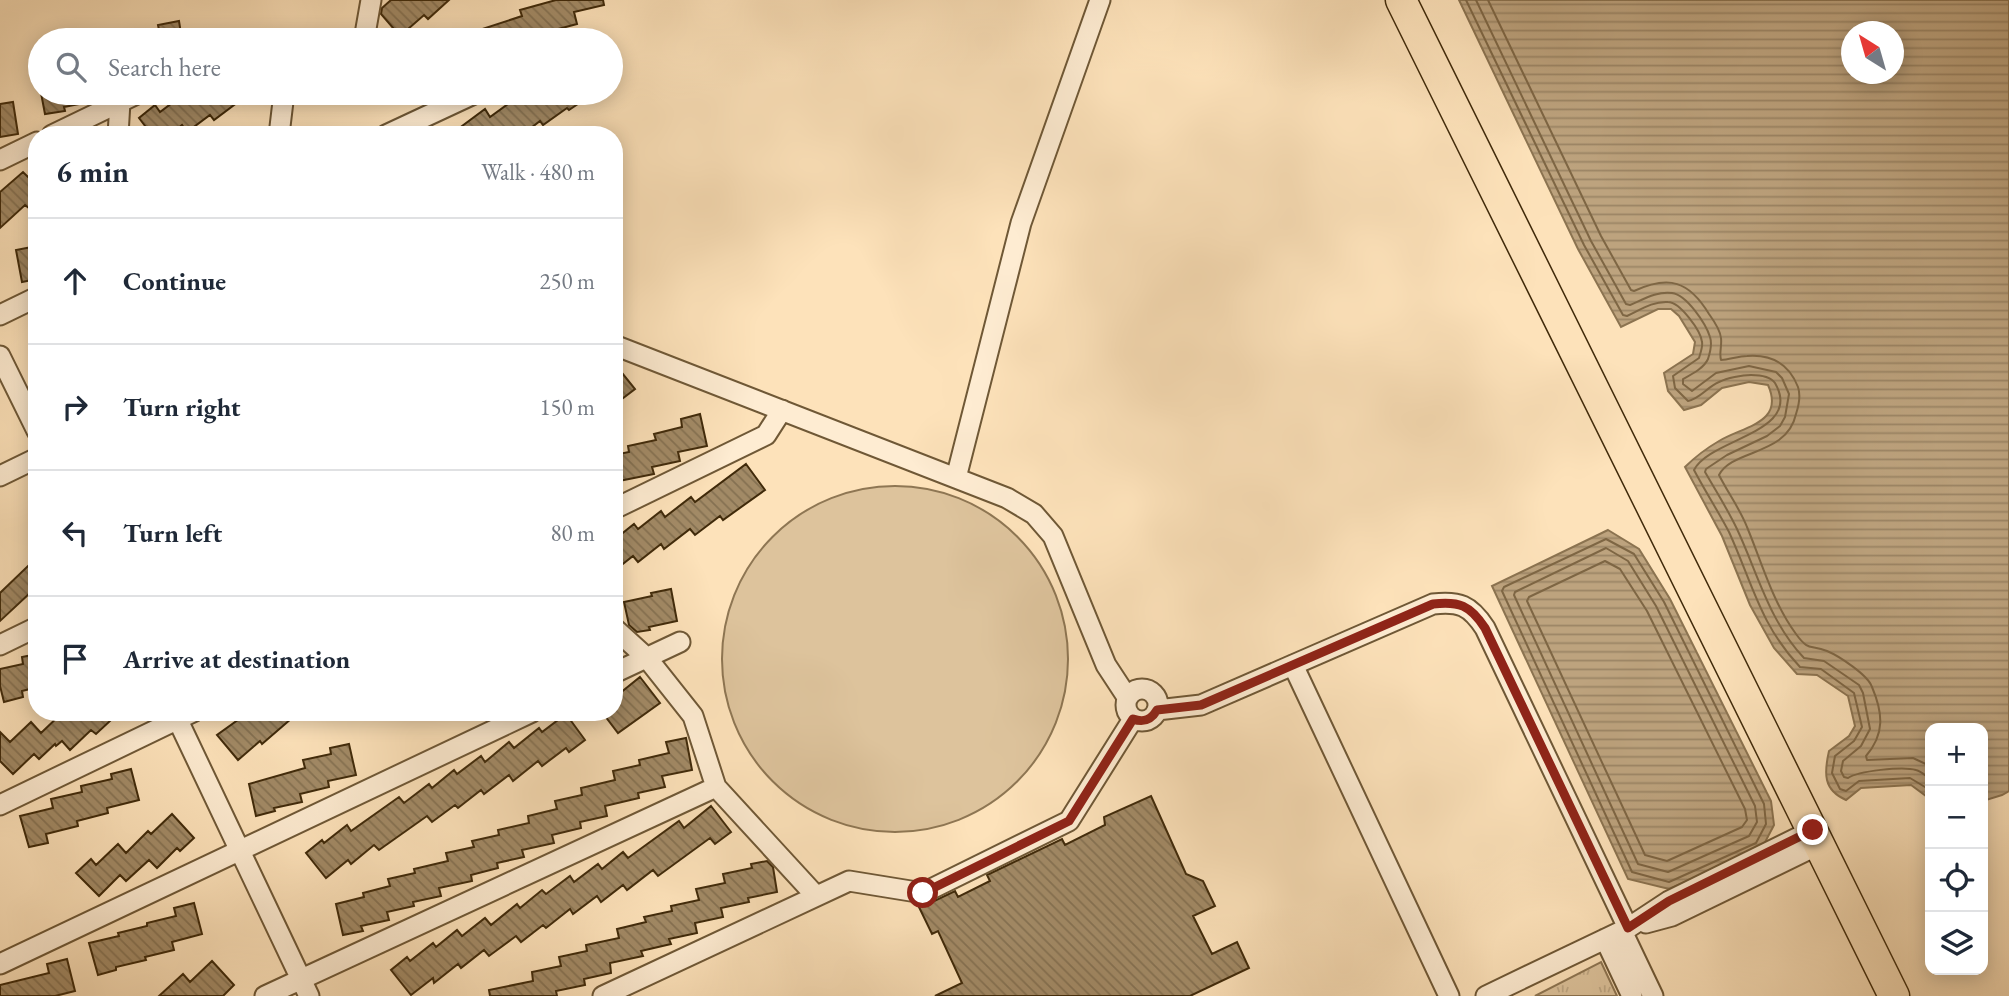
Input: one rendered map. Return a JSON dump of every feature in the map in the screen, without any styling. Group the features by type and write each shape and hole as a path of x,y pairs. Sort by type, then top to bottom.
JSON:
{"main road":[{"path":"1401,0 1894,996"}],"street":[{"path":"366,28 371,0"},
{"path":"956,478 1021,223 1100,0"},
{"path":"71,126 114,105"},
{"path":"119,126 120,105"},
{"path":"280,126 283,105"},
{"path":"405,126 450,105"},
{"path":"0,160 28,146"},
{"path":"0,315 28,302"},
{"path":"623,348 1007,498 1034,514 1053,536 1106,665 1127,697"},
{"path":"0,356 28,413"},
{"path":"623,505 766,435 782,410"},
{"path":"0,476 28,462"},
{"path":"1157,710 1201,705 1433,604 1451,602 1465,606 1478,617 1485,628 1618,933 1653,996"},
{"path":"0,645 28,631"},
{"path":"623,636 647,658 693,716 716,787 816,896"},
{"path":"623,669 680,642"},
{"path":"1293,666 1449,996"},
{"path":"1135,690 1150,691 1157,699 1157,710 1150,719 1133,719 1125,707 1127,697 1135,690"},
{"path":"603,996 849,881 923,893 1069,821 1133,719"},
{"path":"0,805 169,721"},
{"path":"184,721 305,988"},
{"path":"0,964 513,721"},
{"path":"265,996 305,988 716,787"},
{"path":"1486,996 1618,933 1672,916 1817,837"},
{"path":"1618,933 1632,996"}],"green space":[{"path":"895,486 929,490 961,499 1005,525 1029,549 1055,593 1064,625 1068,659 1064,693 1055,725 1029,769 1005,793 961,819 929,828 895,832 861,828 829,819 785,793 761,769 735,725 726,693 722,659 726,625 735,593 761,549 785,525 829,499 861,490"},
{"path":"1601,962 1617,996 1535,996"}],"water":[{"path":"1459,0 2009,0 2009,791 1988,799 1988,723 1925,723 1925,795 1911,785 1861,788 1846,800 1833,791 1826,774 1829,751 1849,736 1855,726 1848,696 1817,675 1797,674 1774,648 1750,605 1722,536 1685,467 1715,444 1759,422 1767,415 1772,398 1768,385 1749,382 1722,388 1701,405 1684,410 1668,391 1664,373 1693,354 1695,342 1679,316 1671,309 1658,309 1621,327 1578,249"},
{"path":"1608,530 1639,549 1670,599 1771,801 1774,825 1762,848 1669,889 1628,879 1492,586"}],"building":[{"path":"391,0 449,0 428,19 424,15 409,28 393,28 381,14 382,8"},
{"path":"556,0 603,0 604,5 574,12 577,24 562,28 485,28 522,16 520,10"},
{"path":"179,21 180,28 159,28 158,25"},
{"path":"13,102 18,134 0,137 0,104"},
{"path":"43,105 74,105 64,107 65,111 45,114"},
{"path":"155,105 160,112 169,105 234,105 214,120 210,115 195,126 145,126 139,118"},
{"path":"507,105 576,105 569,110 567,108 543,125 540,121 534,126 462,126 485,109 490,117"},
{"path":"23,172 28,177 28,207 25,205 0,228 0,192"},
{"path":"28,248 28,281 22,282 16,250"},
{"path":"623,374 635,389 623,398"},
{"path":"700,414 707,446 678,452 680,461 652,467 654,474 623,480 623,453 629,452 628,446 656,440 654,434 682,427 681,419"},
{"path":"746,464 765,490 723,520 720,516 695,535 690,529 664,549 661,544 638,562 633,556 623,564 623,533 634,524 638,529 661,511 665,517 691,497 695,502"},
{"path":"28,566 28,595 0,621 0,593"},
{"path":"671,589 677,621 637,632 629,625 624,602"},
{"path":"28,656 28,690 22,691 23,697 4,702 0,669 23,664 22,657"},
{"path":"640,677 660,703 618,733 609,721 623,721 623,691"},
{"path":"54,721 110,721 96,734 91,730 70,750 62,741 39,759 34,754 13,774 0,761 0,732 10,742 31,722 41,733"},
{"path":"236,721 289,721 238,760 217,735"},
{"path":"557,721 571,721 585,740 569,752 566,748 542,766 538,761 513,781 509,775 484,794 481,790 458,808 455,805 432,822 427,816 379,850 374,845 351,864 348,860 326,878 306,853 347,825 351,831 399,797 404,803 429,784 432,788 454,770 457,774 481,756 485,762 509,742 514,748 539,728 542,732"},
{"path":"686,738 692,770 662,776 665,787 638,793 639,798 605,806 607,816 580,822 581,828 552,835 554,843 522,850 524,857 497,863 498,868 471,875 472,881 439,888 441,896 413,902 414,906 387,912 389,920 361,926 363,931 343,935 336,904 364,897 363,893 390,886 388,879 415,873 414,869 448,861 446,853 474,847 472,841 499,835 498,830 529,823 528,816 557,809 555,801 582,795 581,788 615,780 613,771 640,765 639,760 669,753 666,742"},
{"path":"349,744 356,775 328,781 329,787 300,794 302,802 274,808 275,811 256,816 249,784 305,768 303,760 331,754 330,748"},
{"path":"131,769 139,800 107,808 108,813 77,821 78,826 46,834 48,843 29,847 20,816 53,808 51,799 82,792 81,786 112,779 111,774"},
{"path":"1151,796 1186,874 1203,881 1215,906 1193,916 1212,954 1237,942 1249,968 1190,996 935,996 962,983 938,931 932,934 918,905 928,904 955,891 958,897 990,881 987,875 1062,839 1065,845 1105,825 1104,817"},
{"path":"711,806 731,832 715,844 710,838 658,876 653,870 627,890 623,885 601,902 597,896 573,914 570,909 546,928 543,925 521,942 516,936 489,956 484,950 461,968 458,964 434,983 433,978 411,995 391,970 407,957 410,961 433,943 436,947 457,930 462,936 485,918 491,925 517,904 520,908 542,890 546,894 570,876 574,882 598,864 602,869 623,852 628,858 679,821 684,828"},
{"path":"172,814 194,838 180,851 177,848 157,868 149,860 126,881 120,875 99,896 76,873 91,859 96,865 118,844 126,853 148,831 151,834"},
{"path":"767,861 773,867 777,892 748,898 749,902 721,908 723,917 695,923 697,933 669,939 671,944 641,951 643,956 610,963 611,973 584,979 585,985 556,991 557,996 490,996 489,990 533,981 532,972 561,966 559,957 587,951 586,945 619,938 617,929 646,922 644,917 672,911 671,906 699,900 696,889 725,883 723,874 752,868 751,864"},
{"path":"194,903 202,934 172,942 174,950 145,957 146,960 116,967 116,970 98,975 89,943 119,936 118,933 176,916 174,908"},
{"path":"67,959 75,991 55,996 0,996 0,985 49,973 47,964"},
{"path":"212,961 234,985 223,996 159,996 183,974 190,982"}],"route":[{"path":"923,893 1069,821 1133,719 1144,721 1150,719 1157,710 1201,705 1433,604 1451,602 1465,606 1478,617 1485,628 1628,928 1669,901 1813,830"}]}
